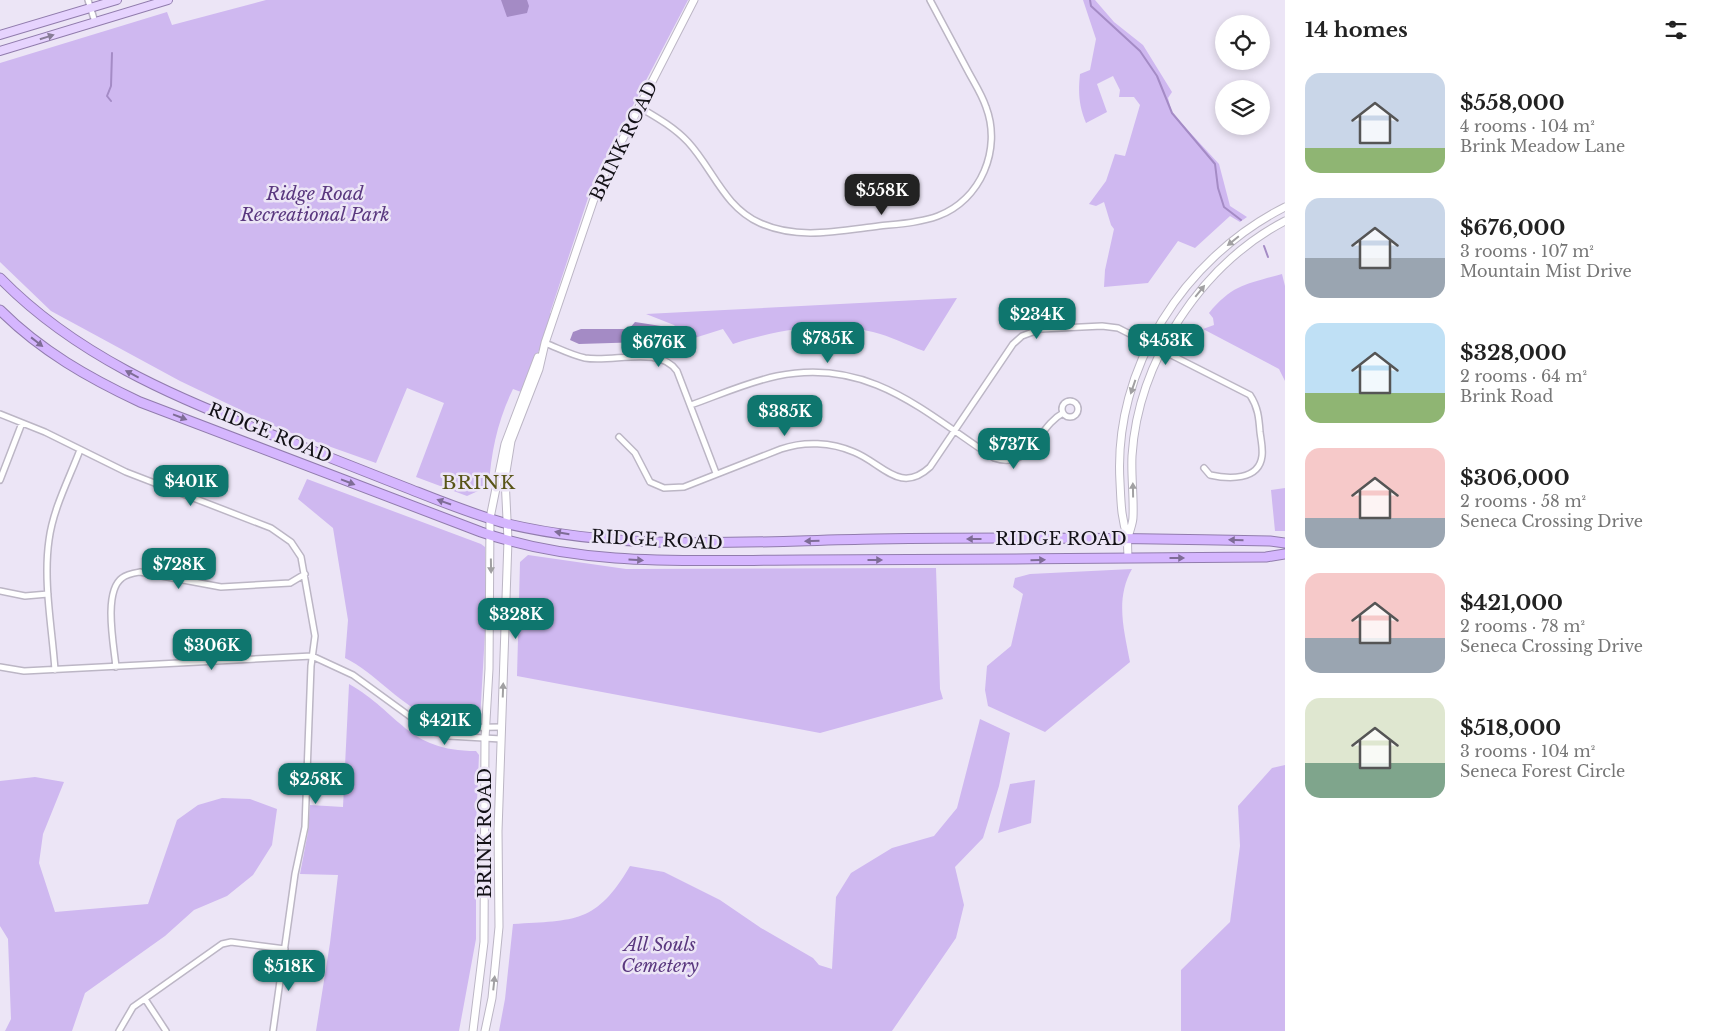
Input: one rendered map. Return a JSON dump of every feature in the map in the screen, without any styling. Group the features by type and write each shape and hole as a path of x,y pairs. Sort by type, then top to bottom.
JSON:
{"highway":[{"name":"RIDGE ROAD","path":"0,278 21,300 74,342 138,377 239,422 440,501 507,523 607,540 736,544 874,539 1128,538 1270,540 1285,543"},
{"path":"0,288 21,300"},
{"name":"RIDGE ROAD","path":"0,310 53,354 89,378 140,402 490,536 508,540 616,559 674,561 1266,557 1285,554"}],"main road":[{"path":"0,35 89,4 117,0"},
{"path":"0,51 168,0"},
{"name":"BRINK ROAD","path":"473,1031 484,942 485,738 490,669 490,518 505,444 545,343 598,187 694,0"},
{"path":"1128,538 1122,520 1118,454 1129,398 1149,343 1167,312 1195,276 1244,232 1285,207"},
{"path":"1128,558 1128,538 1133,519 1132,455 1142,400 1162,349 1187,306 1223,265 1250,243 1285,221"},
{"name":"BRINK ROAD","path":"486,1031 492,998 499,927 498,831 508,540 504,485 512,441 539,368 545,343"}],"street":[{"path":"639,107 662,120 687,141 733,204 749,217 780,231 815,234 916,222 939,216 956,206 975,187 988,163 992,138 986,105 930,0"},
{"path":"89,4 95,22"},
{"path":"619,437 635,454 650,482 664,488 684,486 794,444 826,445 852,451 898,478 914,478 930,467 1013,344 1022,336 1032,331 1053,328 1102,326 1118,328 1162,349 1199,371 1242,390 1256,404 1262,455 1260,462 1247,474 1237,478 1210,475 1204,468"},
{"path":"545,343 572,355 586,358 609,359 651,356 664,359 677,371 716,473"},
{"path":"691,405 777,376 813,373 840,375 886,387 910,400 953,431 994,458 1002,461 1014,460 1025,455 1049,422 1063,413"},
{"path":"0,414 45,432 126,472 279,532 297,550 305,574 315,629 312,656 305,827 273,1031"},
{"path":"0,480 22,423"},
{"path":"55,670 48,594 49,539 54,517 80,450"},
{"path":"116,667 111,608 112,596 118,582 130,574 140,572 221,587 290,583 305,574"},
{"path":"0,591 25,596 48,594"},
{"path":"0,667 24,671 55,670 312,656 353,675 430,731 449,736 501,739"},
{"path":"414,721 439,728 502,727"},
{"path":"120,1031 133,1007 222,944 231,942 285,949"},
{"path":"145,999 166,1031"}],"green space":[{"name":"Ridge Road Recreational Park","path":"266,0 688,0 594,180 550,313 555,313 521,392 513,389 503,412 491,460 489,486 467,496 416,477 444,403 407,388 376,463 283,430 180,381 51,311 0,262 0,63 167,12 172,25"},
{"path":"1083,0 1095,0 1114,22 1143,45 1172,92 1168,98 1172,113 1219,164 1230,206 1247,217 1240,222 1230,216 1195,248 1178,241 1148,283 1104,287 1105,270 1114,229 1104,202 1096,206 1089,204 1106,181 1115,154 1125,156 1140,105 1134,97 1119,97 1120,90 1113,76 1097,84 1107,112 1086,123 1080,99 1080,74 1090,70 1096,39"},
{"path":"1282,274 1285,286 1285,381 1279,369 1203,329 1214,325 1213,318 1209,313 1233,291 1241,286"},
{"path":"957,298 924,351 879,334 838,327 784,331 733,344 723,329 688,340 674,325 646,314"},
{"path":"307,479 485,547 485,632 480,720 444,720 422,713 400,699 356,664 345,658 348,620 333,528 298,499"},
{"path":"1285,488 1285,531 1275,531 1271,490"},
{"path":"528,555 626,569 936,568 940,689 943,699 820,733 517,676 520,562"},
{"path":"1132,569 1127,580 1122,603 1122,615 1130,662 1045,732 988,706 985,690 987,666 1011,646 1023,594 1013,587 1015,578 1030,574"},
{"path":"349,684 419,737 434,745 476,751 479,755 476,825 476,939 459,1031 316,1031 330,943 338,875 300,874 308,832 310,805 343,807"},
{"name":"All Souls Cemetery","path":"980,719 1010,733 999,786 983,838 955,867 964,905 956,938 892,1031 499,1031 505,999 513,924 553,921 582,915 594,909 606,899 630,866 664,872 720,900 761,928 813,958 819,965 832,969 836,897 851,873 892,848 934,836 957,808"},
{"path":"1285,765 1285,1031 1181,1031 1181,970 1230,922 1240,846 1238,806 1272,768"},
{"path":"35,777 64,782 43,834 39,863 55,912 148,904 177,820 198,805 222,798 250,799 277,809 272,845 253,875 227,896 194,910 165,936 85,993 72,1031 5,1031 11,1019 8,939 0,926 0,781"},
{"path":"1035,780 1031,823 998,833 1010,784"}],"shaded area":[{"path":"501,0 527,0 529,6 527,13 507,17"},
{"path":"635,322 661,326 668,333 665,338 644,342 579,344 570,340 573,332 581,329 629,329"}],"waterway":[{"path":"1090,0 1091,6 1140,51 1157,76 1172,113 1215,164 1218,188 1224,207 1241,220"},
{"path":"111,101 107,96 111,86 112,53"},
{"path":"1264,246 1268,257"}],"district":[{"name":"BRINK","path":"479,482"}]}
